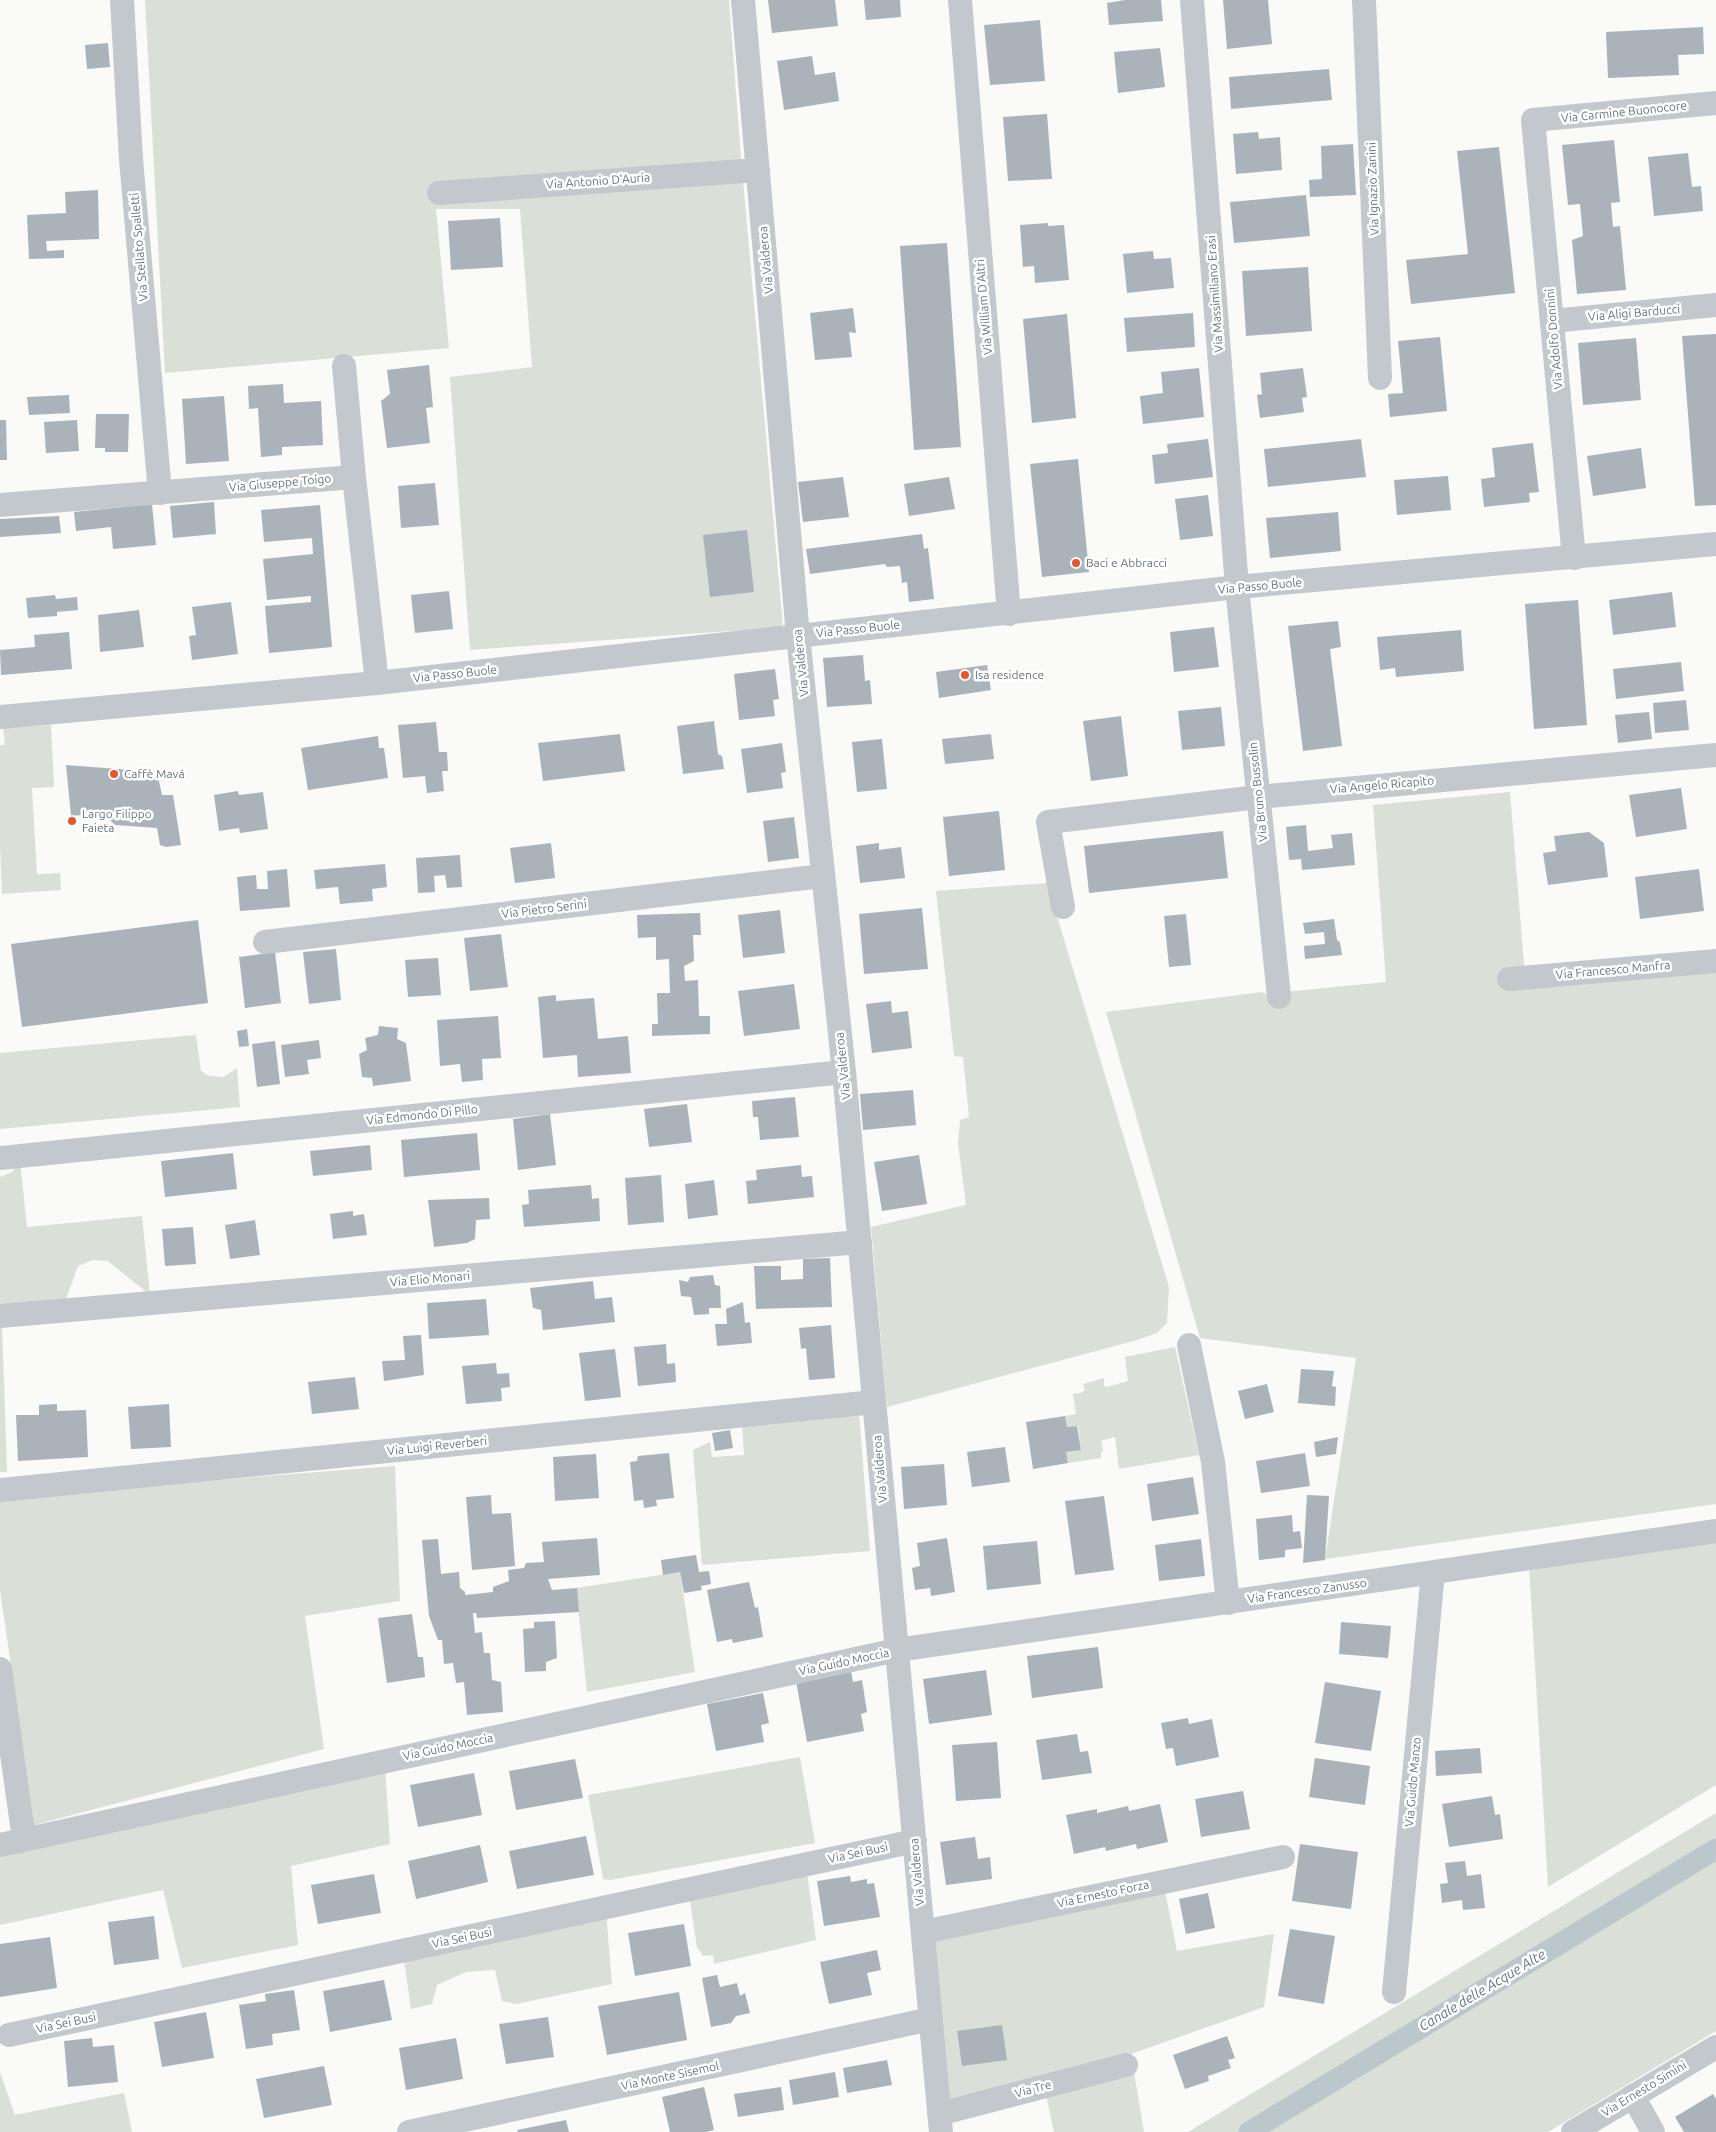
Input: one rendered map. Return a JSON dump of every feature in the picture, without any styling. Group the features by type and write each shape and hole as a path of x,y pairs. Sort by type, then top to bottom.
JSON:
{"street":[{"name":"Via Stellato Spalletti","path":"122,0 131,160 160,493"},
{"name":"Via Valderoa","path":"743,0 798,636 844,1072 940,2123"},
{"name":"Via William D'Altri","path":"960,0 1009,614"},
{"name":"Via Massimiliano Erasi","path":"1192,0 1237,587"},
{"name":"Via Ignazio Zanini","path":"1364,0 1380,378"},
{"name":"Via Carmine Buonocore","path":"1533,120 1716,103"},
{"name":"Via Adolfo Donnini","path":"1533,120 1574,558"},
{"name":"Via Antonio D'Auria","path":"439,193 758,170"},
{"name":"Via Aligi Barducci","path":"1552,321 1716,305"},
{"path":"344,366 354,477 377,683"},
{"name":"Via Giuseppe Toigo","path":"0,505 354,477"},
{"name":"Via Passo Buole","path":"0,717 377,683 1009,614 1237,587 1716,544"},
{"name":"Via Bruno Bussolin","path":"1237,587 1278,997"},
{"name":"Via Angelo Ricapito","path":"1063,907 1048,822 1258,797 1716,755"},
{"name":"Via Pietro Serini","path":"265,942 822,876"},
{"name":"Via Francesco Manfra","path":"1509,979 1716,960"},
{"name":"Via Edmondo Di Pillo","path":"0,1158 844,1072"},
{"name":"Via Elio Monari","path":"0,1316 860,1242"},
{"path":"1189,1345 1213,1462 1228,1603"},
{"name":"Via Luigi Reverberi","path":"0,1490 874,1402"},
{"name":"Via Francesco Zanusso","path":"897,1650 1716,1531"},
{"name":"Via Guido Manzo","path":"1394,1992 1433,1572"},
{"name":"Via Guido Moccia","path":"0,1845 897,1650"},
{"path":"0,1669 24,1839"},
{"name":"Via Sei Busi","path":"9,2035 914,1841"},
{"name":"Via Ernesto Forza","path":"923,1932 1283,1857"},
{"name":"Via Monte Sisemol","path":"408,2132 479,2125 930,2019"},
{"name":"Via Ernesto Simini","path":"1573,2132 1716,2047"},
{"name":"Via Tre","path":"940,2123 1126,2065"},
{"path":"1633,2096 1653,2132"}],"shaded area":[{"path":"145,0 729,0 741,158 783,627 470,650 450,377 532,367 520,209 436,209 449,348 165,373"},
{"path":"51,725 54,787 32,788 37,874 60,873 61,890 2,894 0,745 5,745 3,728"},
{"path":"1510,792 1526,989 1716,968 1716,1504 1325,1559 1356,1358 1200,1338 1106,1012 1262,992 1281,1002 1284,992 1386,982 1373,805"},
{"path":"1047,883 1169,1287 1167,1323 1157,1333 1137,1340 887,1407 871,1227 966,1205 958,1144 960,1120 969,1117 963,1057 954,1056 936,891"},
{"path":"196,1035 201,1071 209,1076 224,1077 237,1068 240,1107 0,1129 0,1053"},
{"path":"20,1162 27,1227 142,1216 150,1295 108,1261 93,1260 78,1266 64,1304 2,1322 7,1472 0,1472 0,1177 12,1172"},
{"path":"1175,1347 1199,1455 1119,1469 1115,1437 1101,1441 1103,1450 1101,1458 1068,1463 1066,1452 1081,1450 1078,1426 1067,1427 1065,1416 1076,1414 1073,1394 1081,1393 1085,1390 1083,1384 1104,1378 1104,1386 1107,1387 1128,1381 1125,1357"},
{"path":"859,1413 870,1551 702,1565 693,1450 710,1442 712,1457 744,1455 742,1423"},
{"path":"395,1466 400,1601 305,1616 324,1749 34,1825 0,1590 0,1497"},
{"path":"1716,1540 1716,1785 1548,1887 1529,1565"},
{"path":"680,1572 695,1672 587,1692 576,1588"},
{"path":"800,1757 815,1843 610,1880 603,1879 588,1795"},
{"path":"385,1766 390,1844 291,1866 298,1945 182,1968 163,1890 0,1925 0,1856"},
{"path":"1716,1813 1716,2031 1548,2132 1188,2132"},
{"path":"806,1865 816,1940 714,1964 713,1955 702,1956 697,1948 689,1894"},
{"path":"1164,1886 1177,1951 1274,1934 1264,2007 1131,2054 1144,2132 1054,2132 1046,2095 947,2119 925,1934"},
{"path":"606,1912 612,1984 516,2004 502,2001 495,1970 466,1972 437,1985 432,2004 411,2009 402,1946"},
{"path":"0,2072 15,2115 124,2093 132,2132 0,2132"}],"building":[{"path":"768,0 835,0 838,26 772,33"},
{"path":"864,0 900,0 901,17 866,20"},
{"path":"1125,0 1161,0 1163,21 1109,25 1107,3"},
{"path":"1223,0 1268,0 1272,44 1227,49"},
{"path":"1040,20 1045,81 990,85 984,25"},
{"path":"1703,27 1704,54 1678,55 1679,75 1608,78 1606,32"},
{"path":"108,43 110,67 87,69 85,45"},
{"path":"1160,48 1165,87 1118,93 1114,52"},
{"path":"812,56 815,75 835,72 839,101 784,110 777,61"},
{"path":"1329,69 1332,100 1231,109 1229,77"},
{"path":"1047,114 1052,179 1008,181 1003,117"},
{"path":"1258,132 1259,139 1280,137 1282,170 1236,174 1233,134"},
{"path":"1614,140 1620,202 1611,203 1613,227 1620,226 1626,290 1577,294 1572,240 1583,236 1580,204 1568,205 1562,145"},
{"path":"1353,144 1356,195 1310,197 1309,180 1322,179 1321,146"},
{"path":"1499,147 1515,293 1411,304 1406,260 1468,254 1457,151"},
{"path":"1688,153 1692,187 1701,186 1703,211 1654,216 1648,157"},
{"path":"98,190 99,239 46,241 47,251 64,250 64,258 29,259 27,215 66,213 65,192"},
{"path":"1306,195 1310,236 1234,243 1230,202"},
{"path":"500,218 503,267 451,270 448,221"},
{"path":"1048,223 1048,226 1064,225 1069,280 1035,283 1034,266 1023,267 1020,225"},
{"path":"947,243 961,447 914,450 900,246"},
{"path":"1153,251 1154,259 1171,258 1174,288 1127,293 1123,254"},
{"path":"1308,267 1312,331 1246,336 1242,271"},
{"path":"853,308 856,333 849,332 852,357 815,360 810,313"},
{"path":"1193,313 1195,347 1127,352 1124,318"},
{"path":"1067,314 1076,418 1032,423 1023,319"},
{"path":"1716,334 1716,505 1695,506 1682,336"},
{"path":"1440,337 1447,411 1390,417 1388,394 1403,393 1398,341"},
{"path":"1636,338 1641,400 1583,405 1578,343"},
{"path":"429,365 433,407 426,408 430,443 387,448 381,401 390,394 387,370"},
{"path":"1199,368 1204,417 1143,424 1140,396 1163,393 1161,372"},
{"path":"1303,368 1307,397 1302,398 1304,412 1260,418 1257,395 1262,394 1260,373"},
{"path":"283,384 284,403 321,401 323,445 282,447 282,455 261,457 258,408 249,409 248,386"},
{"path":"69,395 70,413 29,415 27,397"},
{"path":"224,396 229,461 186,464 182,399"},
{"path":"96,414 129,414 128,452 105,452 105,448 95,448"},
{"path":"0,420 6,420 7,460 0,460"},
{"path":"77,420 79,451 46,453 44,422"},
{"path":"1208,439 1213,477 1155,484 1152,455 1168,453 1167,444"},
{"path":"1361,439 1366,477 1268,487 1264,449"},
{"path":"1533,443 1539,492 1529,493 1530,502 1484,507 1481,479 1495,477 1492,448"},
{"path":"1641,448 1646,488 1593,496 1587,456"},
{"path":"1078,459 1089,572 1042,577 1030,464"},
{"path":"1448,476 1451,510 1397,515 1394,480"},
{"path":"843,477 849,517 803,522 798,482"},
{"path":"949,477 955,509 909,516 904,484"},
{"path":"435,483 439,525 401,528 398,486"},
{"path":"1208,495 1213,536 1180,540 1175,499"},
{"path":"214,502 216,534 173,538 170,506"},
{"path":"152,504 156,545 113,549 111,527 76,531 74,512"},
{"path":"320,505 332,647 269,653 265,606 311,602 311,596 267,600 263,559 313,554 312,538 264,542 261,510"},
{"path":"1338,512 1341,551 1270,558 1266,518"},
{"path":"59,516 61,533 0,537 0,519"},
{"path":"747,530 754,592 710,597 703,535"},
{"path":"922,534 924,549 928,548 934,599 909,602 907,582 902,583 900,566 887,567 885,564 810,574 806,549"},
{"path":"449,591 453,629 415,633 411,595"},
{"path":"1672,592 1676,627 1613,635 1609,600"},
{"path":"55,595 56,599 77,597 78,610 57,612 57,616 28,618 26,598"},
{"path":"1578,600 1587,725 1534,729 1525,604"},
{"path":"231,602 238,654 192,660 189,636 196,635 192,607"},
{"path":"139,610 144,647 100,652 98,615"},
{"path":"1338,621 1341,647 1330,649 1342,746 1303,751 1288,626"},
{"path":"1214,627 1219,667 1174,672 1170,632"},
{"path":"1461,630 1464,671 1396,677 1395,668 1380,670 1377,637"},
{"path":"69,632 72,669 1,675 0,650 35,647 34,635"},
{"path":"863,655 865,681 870,680 872,704 827,707 823,658"},
{"path":"1681,662 1684,691 1616,699 1613,669"},
{"path":"987,665 991,690 939,698 936,672"},
{"path":"775,669 779,699 773,700 775,716 739,720 734,674"},
{"path":"1686,700 1689,730 1655,733 1653,703"},
{"path":"1221,707 1225,746 1182,750 1178,711"},
{"path":"1649,712 1652,739 1618,743 1615,715"},
{"path":"1121,716 1128,776 1091,781 1083,721"},
{"path":"714,721 718,754 722,756 724,769 683,774 677,726"},
{"path":"436,722 439,752 447,752 448,771 442,771 444,791 427,793 425,776 403,778 398,725"},
{"path":"620,734 625,771 543,781 538,743"},
{"path":"991,734 994,759 945,764 942,739"},
{"path":"378,736 379,748 384,748 388,778 308,790 301,748"},
{"path":"882,739 887,789 857,792 852,742"},
{"path":"782,743 786,772 781,773 783,788 747,793 741,749"},
{"path":"66,765 157,772 162,795 173,795 181,845 166,847 160,845 157,828 115,825 103,813 71,816"},
{"path":"1681,788 1687,829 1636,837 1629,795"},
{"path":"238,791 239,795 263,792 268,829 240,833 239,828 219,831 214,795"},
{"path":"999,811 1005,870 949,876 943,817"},
{"path":"794,817 799,858 768,862 763,821"},
{"path":"1306,825 1308,851 1333,848 1331,835 1352,833 1355,865 1302,870 1301,859 1289,860 1286,827"},
{"path":"1223,831 1228,878 1089,893 1084,846"},
{"path":"1589,832 1604,843 1608,877 1548,885 1543,853 1556,851 1554,836"},
{"path":"551,843 555,878 515,883 510,848"},
{"path":"879,843 879,850 901,847 905,878 860,883 856,846"},
{"path":"460,855 462,887 447,888 445,875 434,876 435,892 418,893 416,858"},
{"path":"385,864 387,887 372,889 373,901 340,904 338,887 316,889 314,870"},
{"path":"287,869 290,907 240,911 237,877 256,875 257,889 268,889 267,871"},
{"path":"1699,869 1704,911 1640,919 1635,877"},
{"path":"922,908 928,969 864,974 859,914"},
{"path":"780,910 785,953 743,958 738,915"},
{"path":"700,913 701,935 693,935 694,961 684,966 685,981 698,980 699,1016 710,1016 710,1034 652,1036 652,1024 658,1024 657,993 670,993 669,959 656,960 656,937 638,938 637,915"},
{"path":"1186,914 1191,965 1169,967 1164,916"},
{"path":"1334,919 1337,940 1340,942 1342,955 1305,959 1304,946 1325,944 1324,932 1305,934 1303,923"},
{"path":"198,920 208,1003 22,1027 11,944"},
{"path":"501,934 508,987 470,991 464,938"},
{"path":"336,949 341,1000 309,1004 303,952"},
{"path":"275,952 281,1003 245,1008 239,957"},
{"path":"438,958 441,995 408,997 405,960"},
{"path":"794,984 800,1029 744,1036 738,991"},
{"path":"556,995 556,1001 594,998 598,1039 628,1036 631,1073 578,1077 577,1055 543,1058 538,997"},
{"path":"891,1001 892,1013 908,1011 912,1048 872,1053 866,1004"},
{"path":"498,1016 501,1058 482,1059 483,1080 462,1082 460,1064 440,1066 437,1020"},
{"path":"379,1026 398,1028 397,1039 406,1043 411,1081 373,1086 372,1078 362,1077 359,1054 367,1050 365,1038 378,1035"},
{"path":"247,1029 249,1046 239,1047 237,1031"},
{"path":"319,1040 321,1058 307,1060 309,1074 285,1077 281,1045"},
{"path":"275,1041 280,1084 257,1087 252,1044"},
{"path":"913,1090 916,1125 863,1130 860,1094"},
{"path":"795,1097 799,1137 760,1140 758,1117 753,1117 752,1101"},
{"path":"687,1104 692,1142 649,1147 644,1109"},
{"path":"550,1114 556,1165 518,1170 513,1119"},
{"path":"477,1133 480,1170 404,1177 401,1140"},
{"path":"370,1145 372,1170 313,1176 310,1151"},
{"path":"233,1153 237,1189 165,1197 161,1161"},
{"path":"919,1155 927,1204 882,1211 874,1162"},
{"path":"801,1165 802,1177 812,1176 814,1197 748,1204 746,1181 757,1180 756,1170"},
{"path":"661,1175 664,1222 628,1225 625,1178"},
{"path":"714,1180 718,1215 688,1219 685,1184"},
{"path":"591,1185 592,1199 599,1198 600,1221 524,1227 522,1205 529,1204 528,1190"},
{"path":"489,1198 490,1219 476,1220 475,1239 467,1243 434,1247 428,1200"},
{"path":"353,1211 353,1216 364,1214 367,1235 333,1239 330,1214"},
{"path":"255,1220 260,1255 230,1259 225,1225"},
{"path":"193,1227 196,1264 165,1266 162,1229"},
{"path":"830,1258 832,1307 756,1309 754,1266 781,1266 781,1280 803,1279 803,1259"},
{"path":"713,1275 715,1285 720,1286 721,1308 709,1308 709,1314 694,1315 691,1297 681,1296 679,1280 688,1282 690,1277"},
{"path":"593,1281 595,1299 612,1297 615,1322 543,1330 541,1310 533,1308 530,1288"},
{"path":"486,1299 489,1335 429,1339 427,1303"},
{"path":"743,1302 745,1323 750,1322 752,1343 717,1346 715,1324 727,1324 726,1309"},
{"path":"831,1325 835,1378 809,1380 806,1348 801,1349 799,1328"},
{"path":"421,1335 424,1375 384,1381 382,1361 405,1360 403,1336"},
{"path":"666,1344 667,1364 675,1363 676,1382 638,1386 634,1347"},
{"path":"615,1349 621,1397 585,1401 579,1353"},
{"path":"496,1363 497,1374 509,1373 510,1387 501,1388 502,1401 466,1404 462,1366"},
{"path":"1301,1369 1334,1371 1332,1386 1336,1387 1335,1406 1298,1403"},
{"path":"355,1377 359,1409 312,1414 308,1382"},
{"path":"1267,1384 1274,1412 1245,1419 1238,1391"},
{"path":"57,1404 57,1411 86,1410 88,1457 18,1461 16,1415 39,1415 39,1405"},
{"path":"169,1404 171,1447 131,1449 128,1407"},
{"path":"1065,1416 1067,1427 1077,1426 1081,1450 1066,1452 1068,1463 1033,1469 1026,1422"},
{"path":"730,1430 733,1448 715,1451 712,1433"},
{"path":"1338,1437 1336,1454 1316,1457 1314,1442"},
{"path":"1005,1447 1010,1482 972,1487 967,1452"},
{"path":"669,1453 674,1498 656,1500 657,1506 644,1508 643,1500 634,1501 630,1462 637,1461 638,1456"},
{"path":"1305,1453 1310,1486 1261,1493 1256,1461"},
{"path":"596,1454 599,1498 555,1501 553,1457"},
{"path":"944,1464 947,1505 904,1509 901,1467"},
{"path":"1193,1477 1199,1514 1152,1521 1147,1484"},
{"path":"491,1495 492,1514 511,1513 515,1566 472,1570 466,1497"},
{"path":"1307,1495 1329,1496 1325,1560 1303,1563"},
{"path":"1104,1496 1114,1570 1075,1575 1065,1501"},
{"path":"1292,1515 1293,1532 1300,1531 1302,1548 1285,1550 1285,1557 1259,1560 1256,1519"},
{"path":"597,1538 600,1575 548,1579 552,1590 577,1588 579,1612 477,1618 476,1613 473,1613 475,1633 482,1632 484,1653 490,1653 492,1680 501,1682 503,1712 467,1715 464,1682 456,1683 453,1663 444,1664 442,1640 438,1640 429,1616 422,1540 438,1539 441,1574 459,1572 460,1588 465,1592 465,1595 493,1592 493,1587 509,1581 508,1570 524,1568 526,1563 544,1562 542,1542"},
{"path":"947,1538 955,1592 931,1596 930,1588 915,1590 912,1568 920,1566 917,1543"},
{"path":"1201,1539 1205,1576 1159,1581 1155,1545"},
{"path":"1037,1541 1041,1584 987,1590 983,1546"},
{"path":"696,1555 699,1572 709,1571 711,1584 701,1586 702,1590 684,1593 680,1572 663,1575 661,1560"},
{"path":"749,1582 755,1608 758,1607 763,1637 733,1643 732,1639 717,1642 707,1590"},
{"path":"412,1614 418,1657 423,1657 425,1677 387,1683 378,1618"},
{"path":"555,1621 557,1658 546,1662 546,1671 525,1672 523,1629 534,1628 534,1622"},
{"path":"1341,1622 1391,1626 1388,1658 1339,1654"},
{"path":"1098,1647 1103,1688 1032,1698 1027,1656"},
{"path":"986,1670 992,1715 929,1724 923,1679"},
{"path":"851,1671 853,1682 862,1680 867,1712 861,1714 864,1731 807,1742 796,1681"},
{"path":"1325,1682 1381,1691 1371,1751 1315,1743"},
{"path":"763,1693 769,1723 761,1725 764,1742 716,1751 707,1704"},
{"path":"1188,1718 1189,1724 1212,1719 1219,1757 1176,1766 1173,1748 1166,1749 1161,1723"},
{"path":"1077,1734 1080,1752 1088,1751 1092,1773 1042,1780 1036,1740"},
{"path":"997,1742 1001,1798 956,1801 952,1745"},
{"path":"1480,1748 1482,1773 1436,1776 1435,1751"},
{"path":"1315,1758 1370,1766 1365,1805 1309,1797"},
{"path":"575,1759 583,1798 516,1810 509,1771"},
{"path":"474,1773 482,1815 418,1827 410,1785"},
{"path":"1243,1791 1250,1829 1201,1837 1195,1799"},
{"path":"1492,1796 1495,1815 1500,1814 1503,1839 1449,1847 1442,1804"},
{"path":"1160,1804 1168,1842 1137,1849 1136,1844 1106,1851 1105,1847 1074,1854 1066,1815 1097,1809 1097,1813 1128,1806 1129,1811"},
{"path":"586,1836 594,1875 517,1889 509,1851"},
{"path":"975,1837 978,1859 990,1857 992,1879 946,1885 940,1842"},
{"path":"1300,1844 1358,1852 1351,1909 1292,1901"},
{"path":"480,1845 488,1882 416,1899 408,1861"},
{"path":"1465,1861 1467,1876 1481,1874 1485,1908 1463,1910 1462,1900 1442,1903 1440,1884 1448,1883 1445,1863"},
{"path":"374,1874 381,1913 318,1924 311,1885"},
{"path":"850,1876 851,1882 867,1879 867,1884 874,1883 880,1917 824,1926 817,1881"},
{"path":"1208,1893 1215,1928 1186,1934 1179,1899"},
{"path":"154,1916 159,1959 114,1965 108,1922"},
{"path":"684,1924 691,1966 635,1976 628,1933"},
{"path":"1290,1929 1335,1936 1324,2004 1278,1996"},
{"path":"50,1937 57,1988 0,1997 0,1944"},
{"path":"877,1950 881,1970 867,1973 872,1995 829,2004 820,1962"},
{"path":"717,1975 720,1987 737,1983 740,1996 745,1993 750,2013 736,2016 731,2023 711,2027 702,1978"},
{"path":"384,1980 392,2020 330,2032 323,1991"},
{"path":"294,1990 300,2030 272,2034 273,2045 246,2049 239,2005 266,2001 265,1994"},
{"path":"679,1992 687,2040 607,2055 598,2006"},
{"path":"206,2012 214,2058 162,2067 154,2022"},
{"path":"548,2017 554,2057 506,2064 499,2024"},
{"path":"1002,2025 1007,2060 962,2066 957,2031"},
{"path":"1227,2036 1235,2058 1228,2060 1231,2068 1208,2076 1209,2081 1185,2089 1173,2055"},
{"path":"92,2038 93,2047 114,2045 118,2082 68,2087 64,2041"},
{"path":"456,2038 463,2079 406,2090 399,2048"},
{"path":"887,2060 892,2085 847,2093 843,2068"},
{"path":"324,2066 332,2105 264,2118 256,2079"},
{"path":"835,2072 839,2097 793,2105 789,2080"},
{"path":"704,2087 714,2130 706,2132 670,2132 662,2097"},
{"path":"781,2087 784,2110 738,2117 734,2094"},
{"path":"1713,2094 1716,2099 1716,2132 1684,2132 1675,2117"},
{"path":"566,2120 569,2132 518,2132 517,2130"}],"waterway":[{"name":"Canale delle Acque Alte","path":"1249,2132 1716,1849"}],"place":[{"name":"Baci e Abbracci","path":"1076,563"},
{"name":"Isa residence","path":"965,675"},
{"name":"Caffè Mavá","path":"114,774"},
{"name":"Largo Filippo Faieta","path":"72,821"}]}
